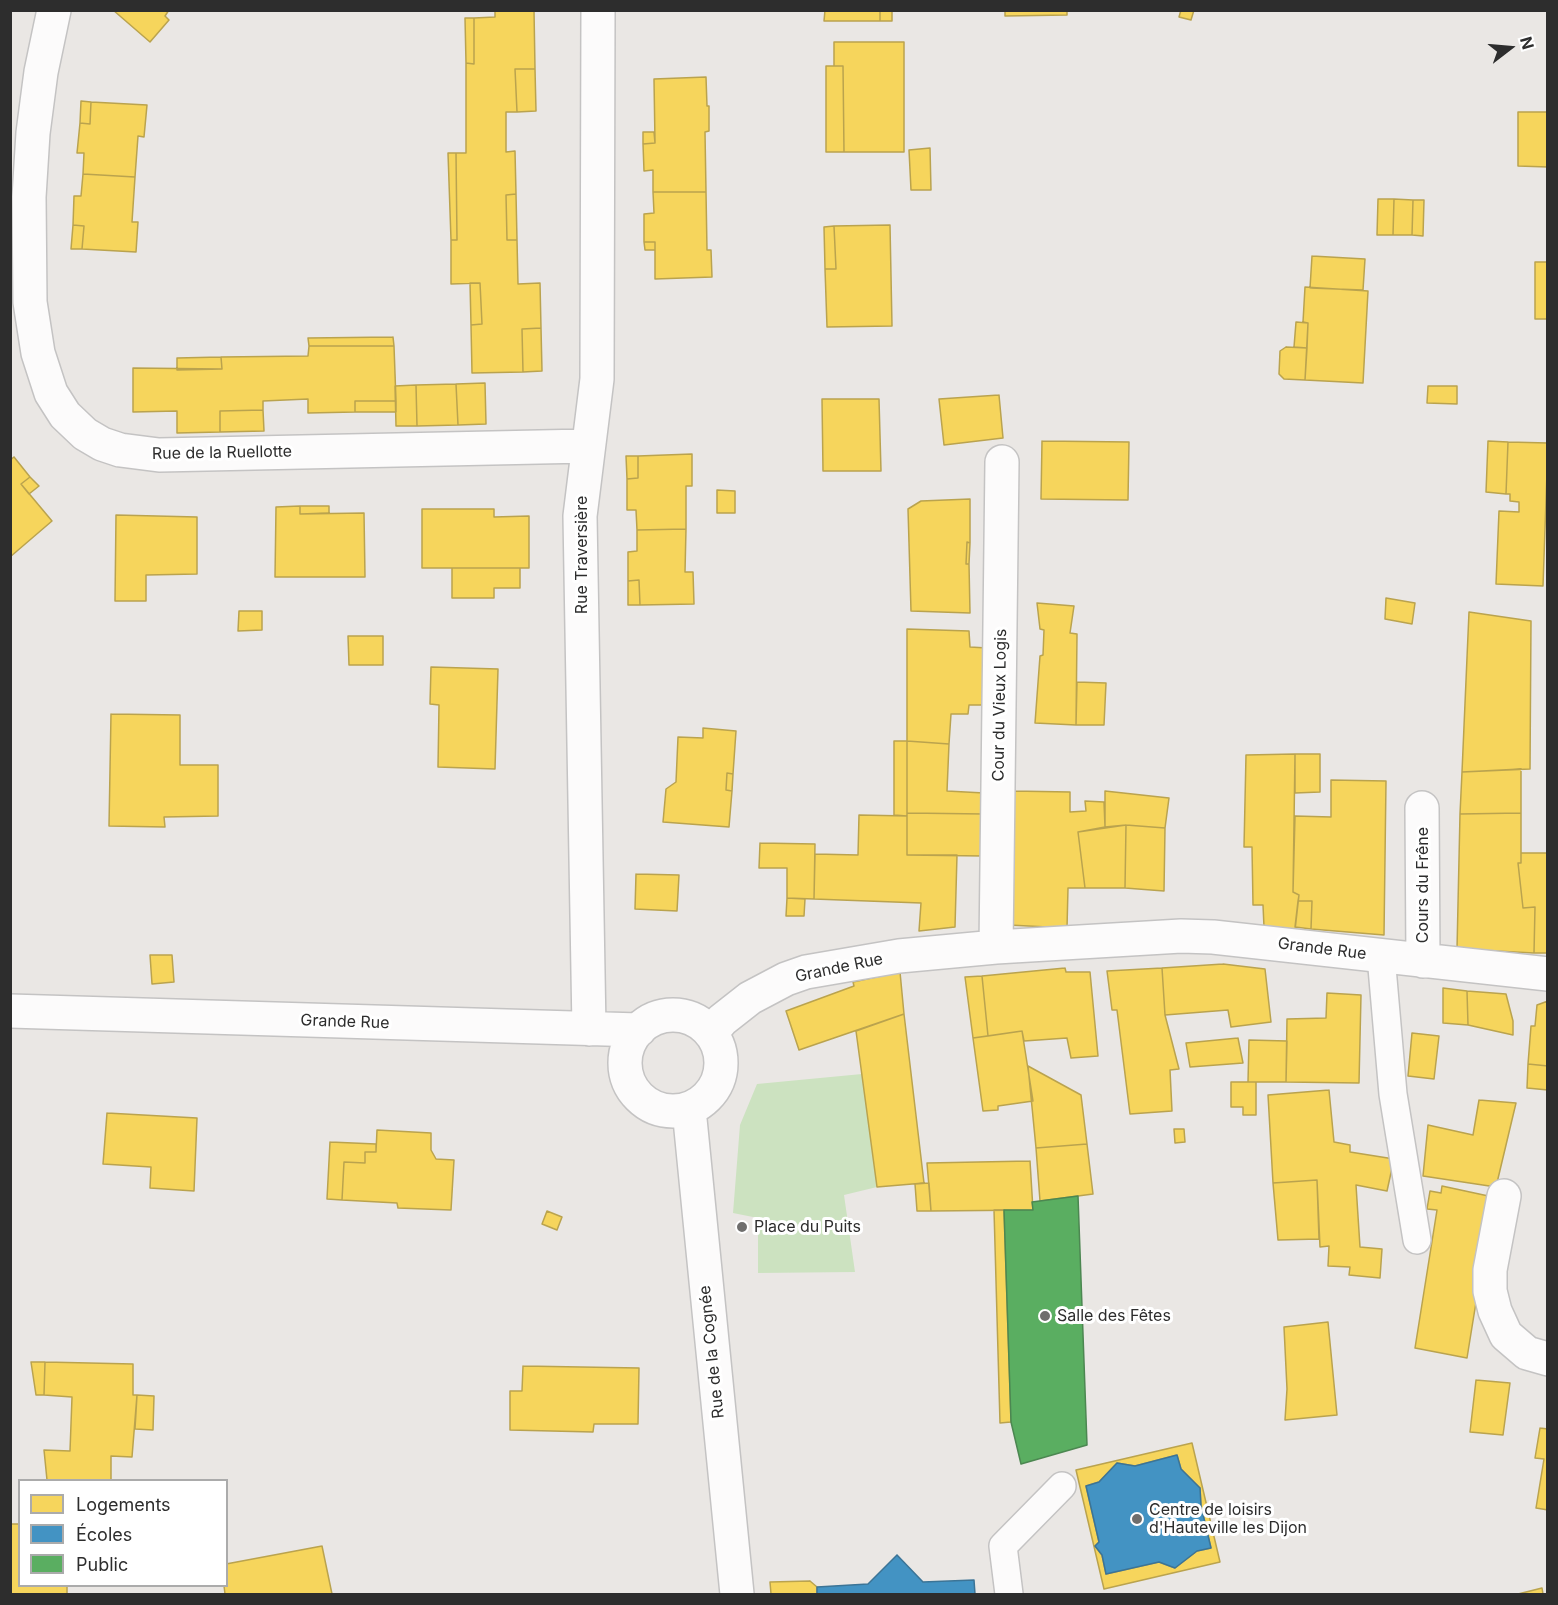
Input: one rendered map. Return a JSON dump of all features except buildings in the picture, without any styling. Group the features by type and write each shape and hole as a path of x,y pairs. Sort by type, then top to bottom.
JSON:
{"street":[{"name":"Rue de la Ruellotte","path":"54,10 41,72 33,133 29,197 30,302 38,353 51,393 65,415 85,434 102,444 120,450 159,455 587,446"},
{"name":"Rue Traversière","path":"589,1029 580,516 597,379 598,10"},
{"name":"Cour du Vieux Logis","path":"996,947 1002,462"},
{"name":"Cours du Frêne","path":"1422,808 1424,961"},
{"name":"Grande Rue","path":"10,1011 639,1030 654,1019 685,1016 699,1023 711,1033 722,1020 750,998 786,979 806,972 899,956 996,947 1180,936 1256,941 1548,974"},
{"path":"639,1030 631,1041 626,1056 626,1072 632,1088 642,1100 656,1108 672,1111 688,1109 703,1101 720,1077 718,1046 711,1033"},
{"name":"Rue de la Cognée","path":"688,1109 737,1594"},
{"path":"1504,1196 1490,1270 1490,1291 1495,1311 1506,1335 1527,1353 1548,1359"}],"lane":[{"path":"1381,956 1394,1094 1417,1240"},
{"path":"1009,1594 1003,1546 1062,1486"}],"green space":[{"path":"862,1074 877,1187 844,1195 855,1272 758,1273 758,1218 733,1213 740,1125 757,1084"}],"place":[{"name":"Place du Puits","path":"742,1227"},
{"name":"Salle des Fêtes","path":"1045,1316"},
{"name":"Centre de loisirs d'Hauteville les Dijon","path":"1137,1519"}]}
